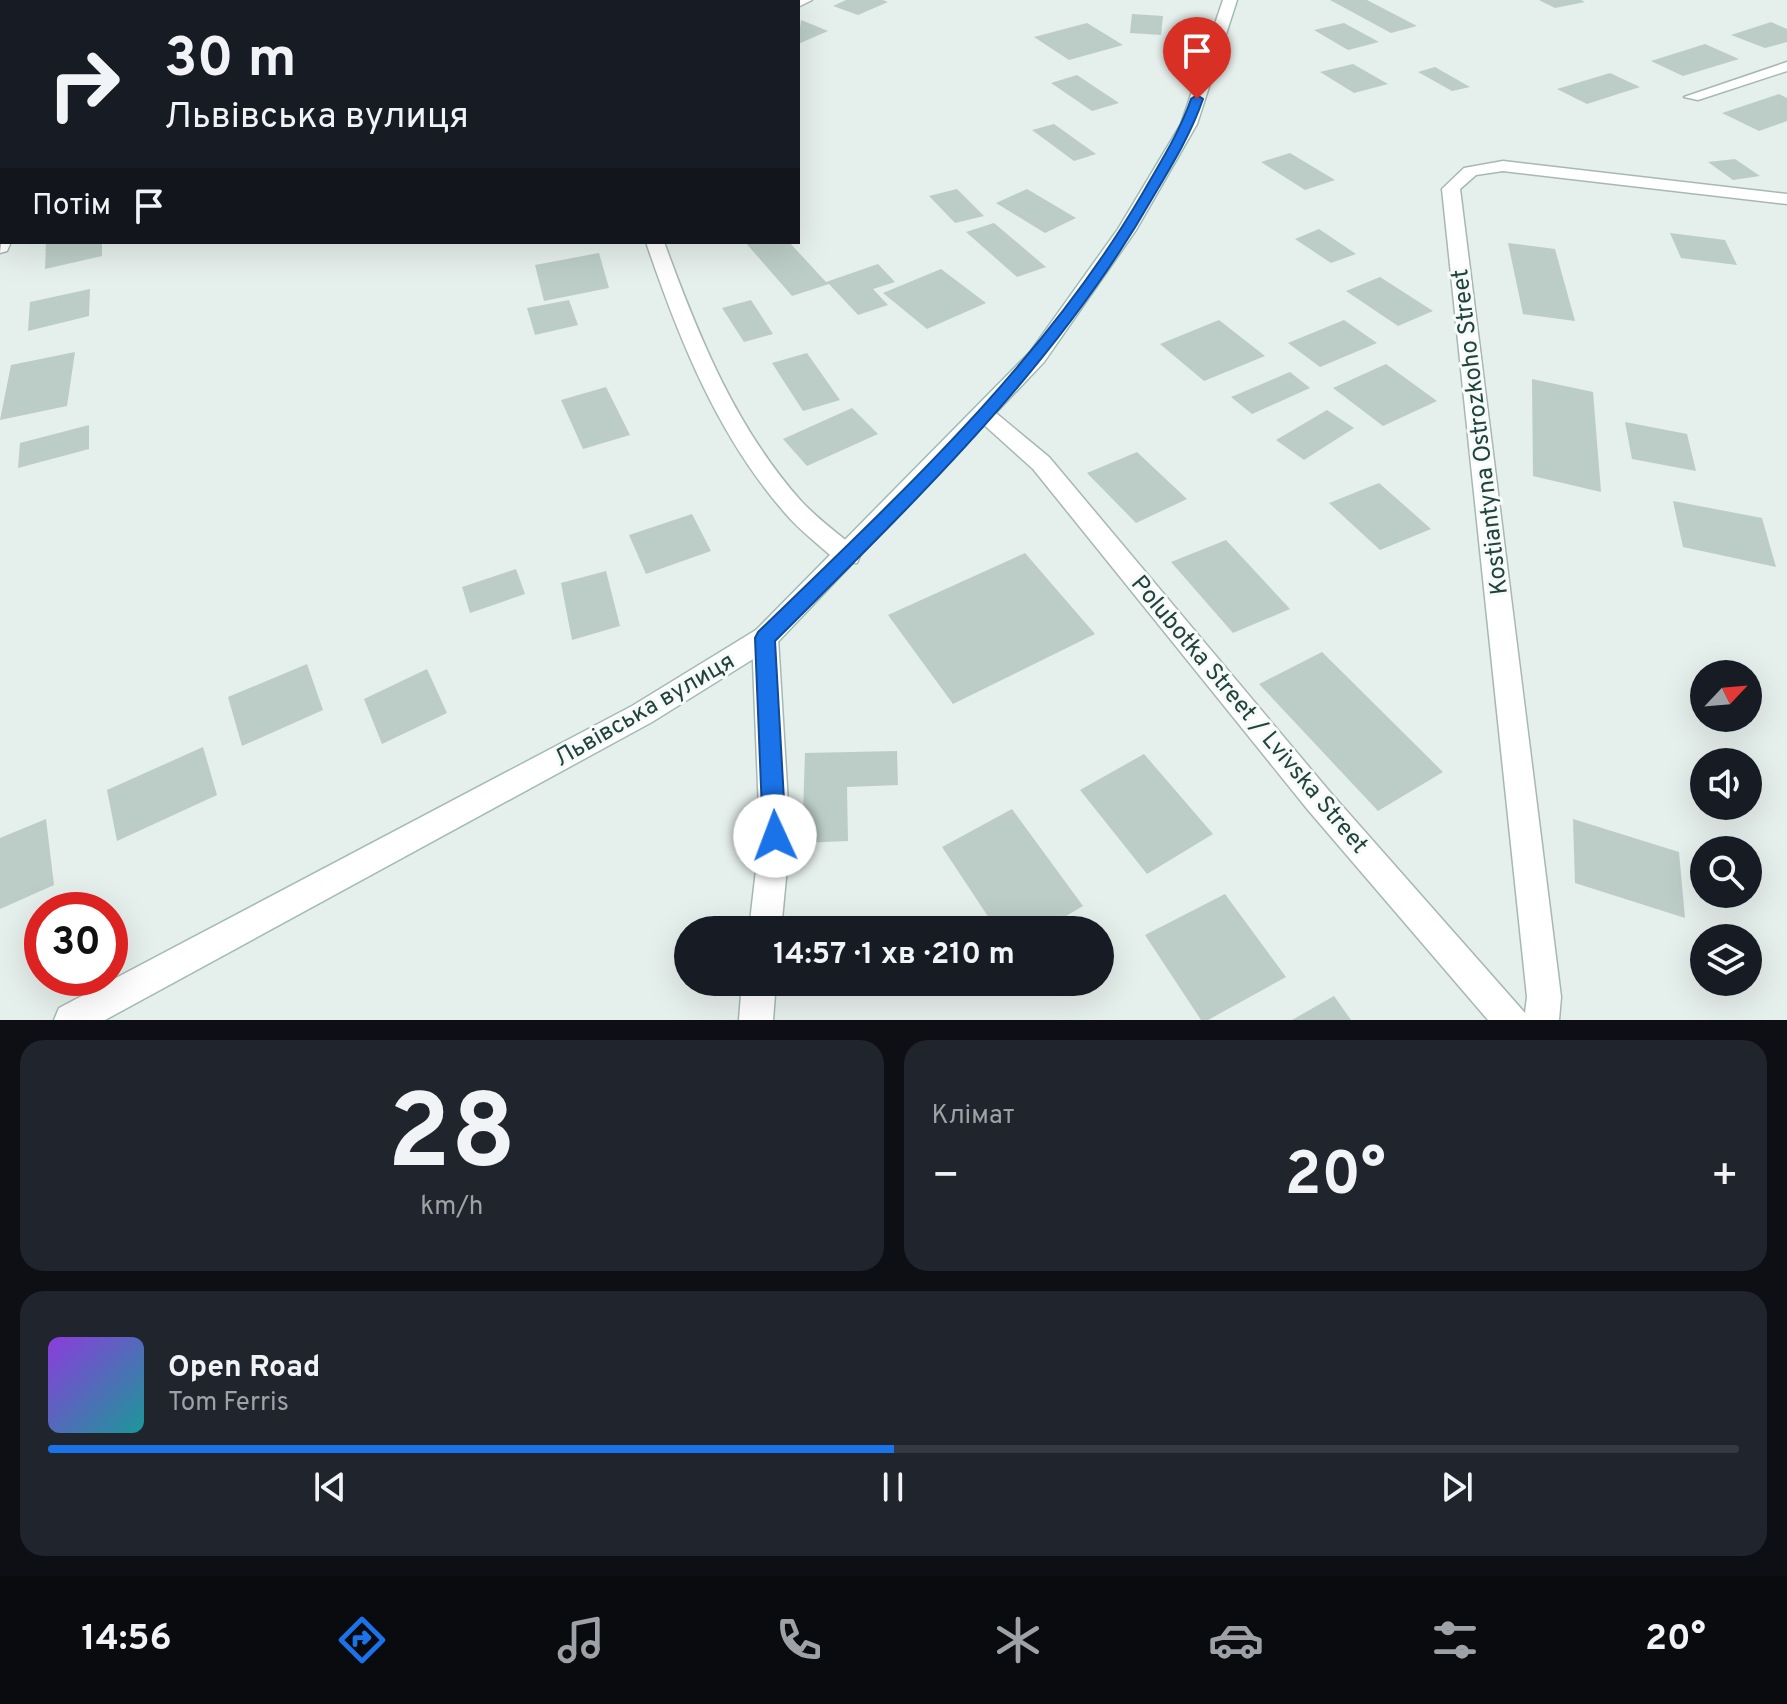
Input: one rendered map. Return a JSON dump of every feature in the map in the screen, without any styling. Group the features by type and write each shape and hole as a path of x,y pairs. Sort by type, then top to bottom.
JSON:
{"street":[{"name":"Львівська вулиця","path":"71,1020 642,714 765,638 848,556 1037,357 1127,230 1189,124 1230,0"},
{"path":"1692,97 1787,66"},
{"name":"Kostiantyna Ostrozkoho Street","path":"1542,1020 1544,997 1451,189 1461,174 1473,169 1512,166 1787,199"},
{"path":"656,244 680,316 748,450 794,509 848,556"},
{"name":"Polubotka Street / Lvivska Street","path":"983,414 1041,463 1319,801 1511,1020"},
{"path":"765,638 775,836 766,916"},
{"path":"756,1020 758,996"}],"building":[{"path":"846,0 888,2 858,15 833,6"},
{"path":"1330,0 1367,0 1417,26 1391,33"},
{"path":"1539,0 1581,0 1585,2 1555,8"},
{"path":"1132,14 1163,16 1161,35 1130,33"},
{"path":"801,20 828,31 800,43"},
{"path":"1771,22 1787,29 1787,42 1765,48 1731,35"},
{"path":"1087,23 1123,45 1069,60 1034,37"},
{"path":"1344,23 1379,42 1348,50 1314,30"},
{"path":"1705,44 1739,59 1683,76 1651,61"},
{"path":"1353,64 1388,84 1354,93 1320,72"},
{"path":"1435,67 1470,87 1452,91 1418,72"},
{"path":"1610,73 1640,87 1587,104 1557,89"},
{"path":"1077,75 1119,103 1092,111 1051,83"},
{"path":"1779,94 1787,98 1787,121 1759,131 1722,113"},
{"path":"1054,124 1096,154 1074,161 1032,130"},
{"path":"1290,153 1335,180 1305,190 1261,162"},
{"path":"1735,159 1760,176 1733,180 1708,162"},
{"path":"957,189 984,216 955,223 929,196"},
{"path":"1027,189 1076,218 1045,233 996,203"},
{"path":"994,223 1046,267 1017,277 966,232"},
{"path":"1319,229 1356,254 1331,263 1295,239"},
{"path":"1670,233 1725,240 1737,265 1681,258"},
{"path":"1508,243 1555,249 1575,321 1523,314"},
{"path":"46,244 102,244 102,256 45,269"},
{"path":"747,244 791,244 826,282 878,264 895,282 873,289 888,305 858,315 829,284 792,296"},
{"path":"599,253 609,288 544,301 535,265"},
{"path":"941,269 986,303 927,329 883,293"},
{"path":"1380,277 1433,311 1398,326 1346,291"},
{"path":"90,289 89,316 28,331 30,302"},
{"path":"569,300 578,325 535,335 527,308"},
{"path":"751,300 773,334 744,342 722,308"},
{"path":"1219,320 1265,356 1204,381 1160,344"},
{"path":"1344,320 1377,343 1320,367 1288,343"},
{"path":"75,352 67,406 0,420 11,365"},
{"path":"807,353 840,400 803,411 772,363"},
{"path":"1386,364 1437,401 1383,426 1333,388"},
{"path":"1290,372 1310,388 1252,414 1231,397"},
{"path":"1532,379 1593,392 1601,492 1533,476"},
{"path":"606,387 630,435 583,449 561,400"},
{"path":"852,408 878,434 807,466 783,439"},
{"path":"1327,410 1354,428 1304,460 1276,440"},
{"path":"1625,422 1687,434 1696,471 1632,459"},
{"path":"89,425 89,449 18,468 20,443"},
{"path":"1137,452 1187,499 1136,523 1087,473"},
{"path":"1379,483 1431,529 1380,550 1329,503"},
{"path":"1673,501 1762,518 1776,567 1683,547"},
{"path":"692,514 711,551 646,574 629,535"},
{"path":"1226,540 1290,609 1233,633 1171,562"},
{"path":"1025,553 1095,634 953,704 888,615"},
{"path":"516,569 525,594 470,613 462,587"},
{"path":"606,571 620,626 572,640 561,583"},
{"path":"1322,652 1443,772 1378,811 1259,684"},
{"path":"307,664 323,710 242,746 228,697"},
{"path":"427,669 447,713 382,744 364,699"},
{"path":"203,747 217,795 117,841 107,790"},
{"path":"897,751 898,785 847,787 848,841 802,843 805,753"},
{"path":"1144,754 1213,834 1147,874 1080,790"},
{"path":"1012,809 1083,906 1066,916 988,916 942,847"},
{"path":"46,819 54,885 38,892 24,892 24,898 0,909 0,838"},
{"path":"1573,819 1679,852 1685,918 1575,883"},
{"path":"1225,894 1286,977 1208,1020 1201,1020 1145,935"},
{"path":"1334,996 1351,1020 1292,1020"}],"route":[{"path":"775,836 765,638 848,556 1037,357 1127,230 1189,124 1197,99"}]}
